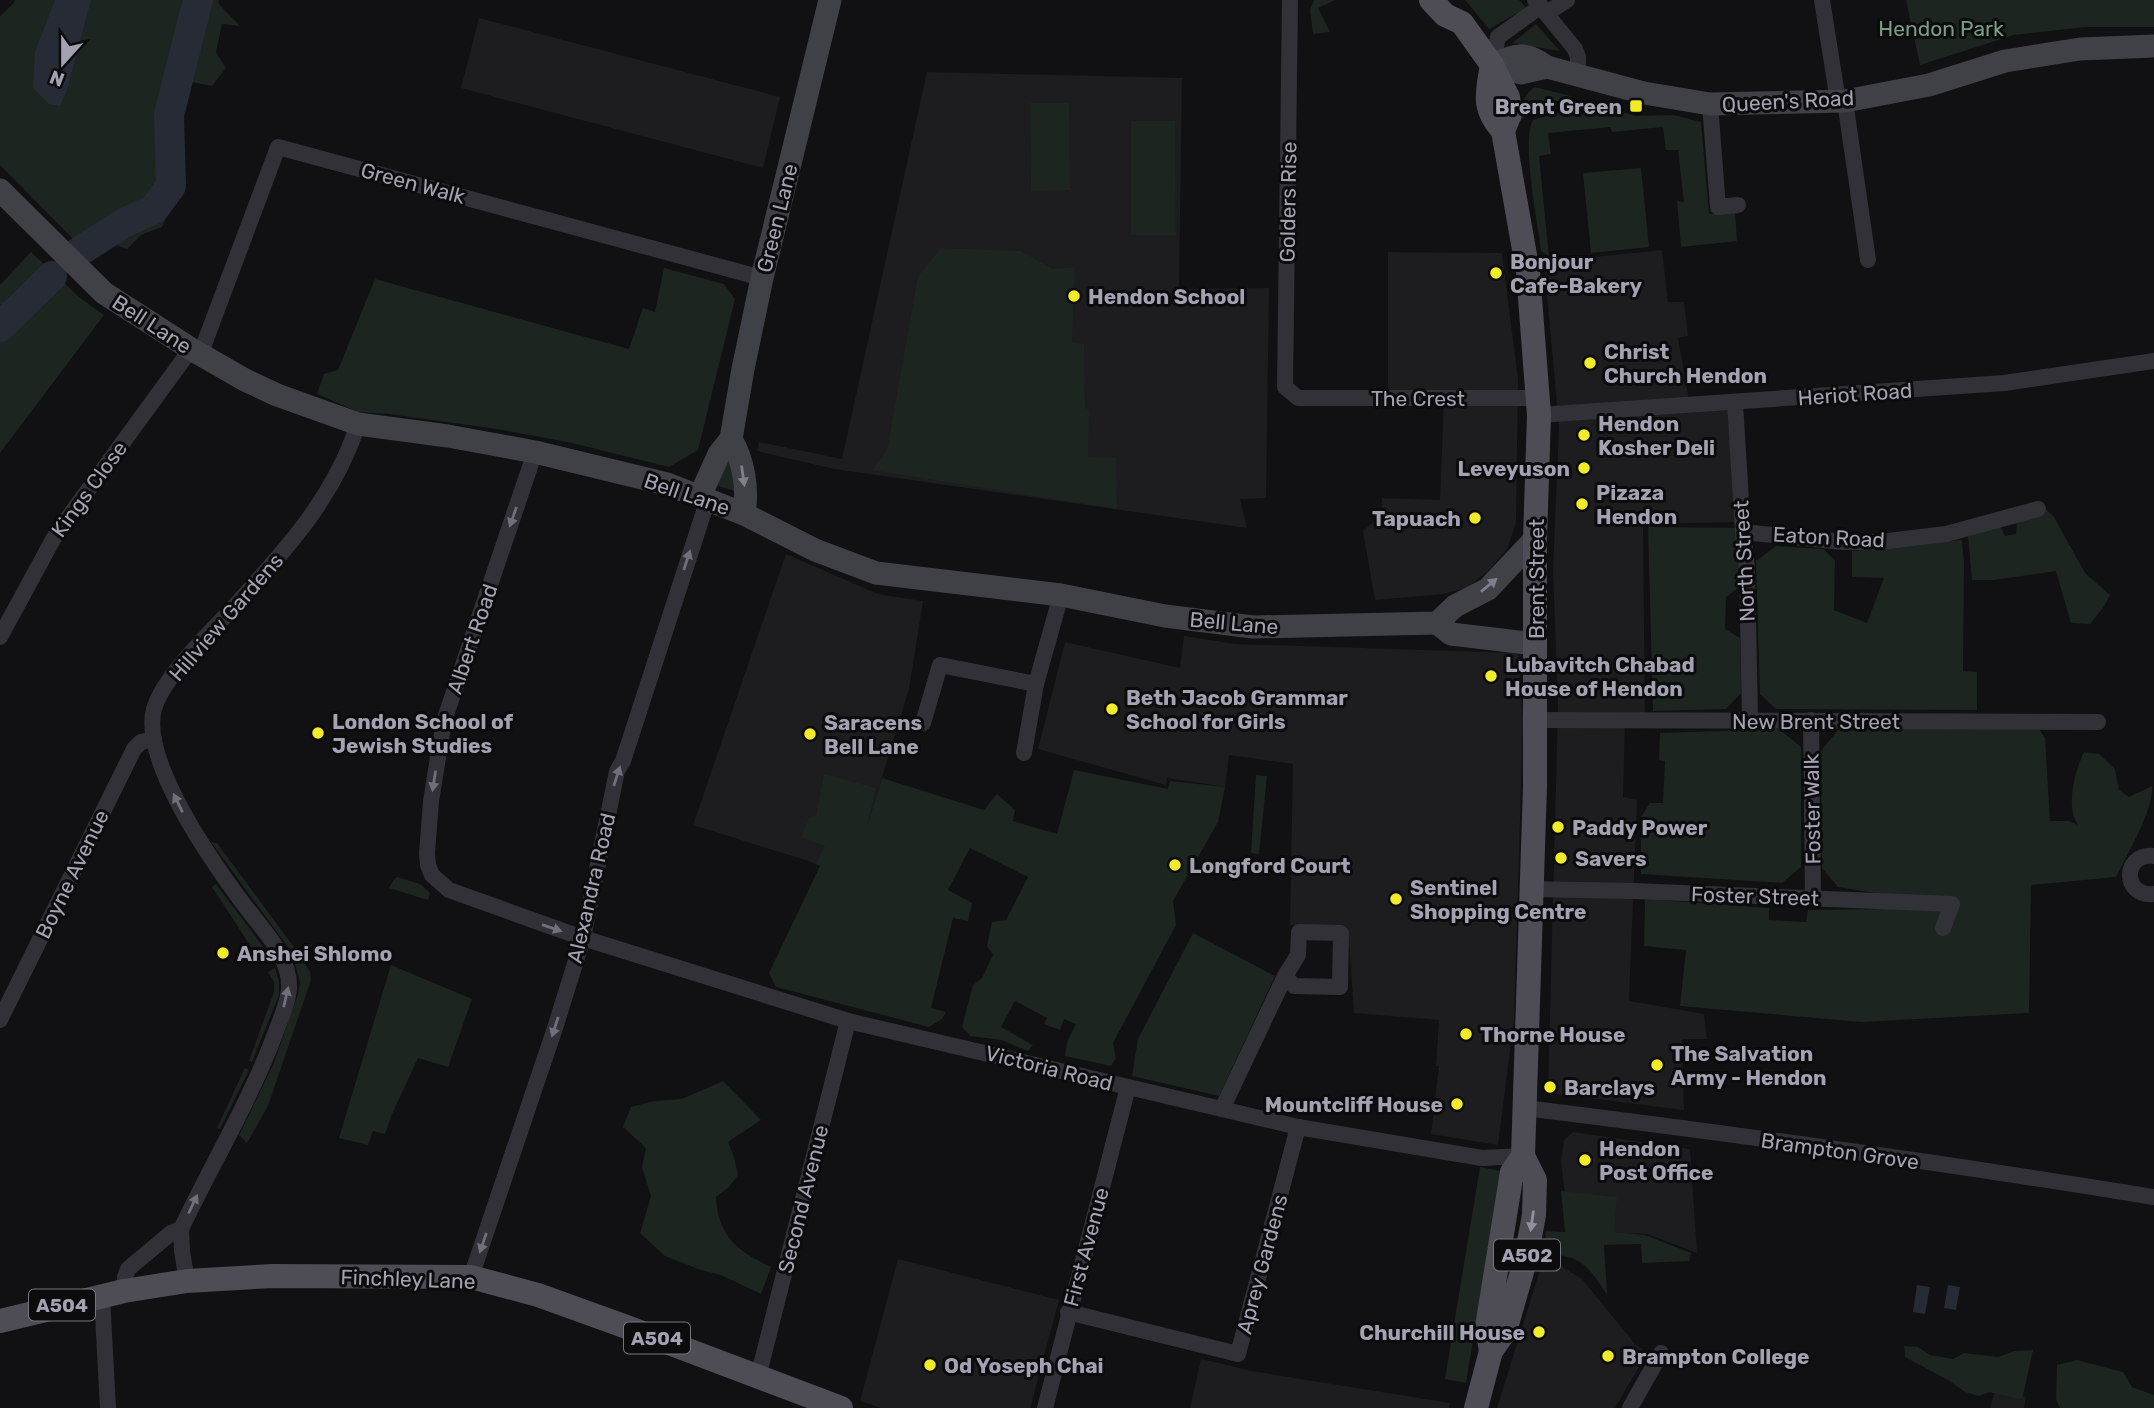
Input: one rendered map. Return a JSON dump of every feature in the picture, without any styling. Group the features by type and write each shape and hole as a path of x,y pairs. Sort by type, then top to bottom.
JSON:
{"main road":[{"name":"Brent Street","path":"1438,8 1462,23 1492,65 1508,97 1510,114 1503,131 1528,272 1538,406 1535,786 1523,1156 1512,1172 1487,1327 1491,1351 1475,1408"},
{"name":"Finchley Lane","path":"0,1321 113,1293 187,1281 272,1276 471,1277 538,1295 841,1408"}],"street":[{"name":"Green Lane","path":"704,497 719,454 732,439 762,278 831,0"},
{"name":"Golders Rise","path":"1290,0 1285,387 1298,398"},
{"path":"1492,65 1498,37 1541,7 1567,0"},
{"path":"1822,0 1868,260"},
{"path":"1541,7 1575,49 1578,75"},
{"name":"Queen's Road","path":"1492,65 1517,54 1534,57 1547,67 1644,93 1710,104 1842,101 1929,85 2005,61 2080,49 2154,46"},
{"path":"1710,104 1718,207 1738,205"},
{"name":"Green Walk","path":"196,352 278,147 762,278"},
{"name":"Bell Lane","path":"0,190 104,293 245,380 277,395 358,424 448,436 611,469 704,497 816,550 876,573 1061,595 1165,616 1254,627 1437,623 1451,634 1535,644"},
{"name":"Kings Close","path":"0,637 42,556 62,525 183,362 196,352"},
{"name":"Heriot Road","path":"1538,406 1735,403 2004,383 2154,361"},
{"name":"The Crest","path":"1298,398 1538,406"},
{"name":"North Street","path":"1735,403 1747,568 1749,720"},
{"name":"Hillview Gardens","path":"113,1293 128,1269 171,1233 181,1229 264,1062 287,1001 289,979 283,960 275,947 222,874 184,814 166,777 154,738 152,723 155,709 163,691 194,650 303,529 344,459 358,424"},
{"name":"Green Lane","path":"732,439 740,454 747,500 744,514"},
{"name":"Albert Road","path":"535,452 444,721 431,800 427,838 428,864 432,875 449,890 583,939"},
{"name":"Alexandra Road","path":"471,1277 583,939 617,771 623,761 704,497"},
{"name":"Eaton Road","path":"1743,532 1843,542 1880,542 1946,534 2038,509"},
{"path":"1437,623 1455,606 1488,589 1535,539"},
{"path":"1024,753 1036,684 1061,595"},
{"path":"923,723 940,665 1036,684"},
{"name":"New Brent Street","path":"1535,720 2098,722"},
{"name":"Foster Walk","path":"1811,720 1813,898"},
{"name":"Boyne Avenue","path":"0,1020 134,749 141,742 154,738"},
{"path":"2154,856 2136,860 2130,880 2140,893 2154,894"},
{"name":"Foster Street","path":"1531,889 1952,904 1943,928"},
{"path":"1222,1109 1285,976 1298,955 1299,932 1341,933 1340,987 1294,986 1285,976"},
{"name":"Victoria Road","path":"583,939 848,1021 1298,1127 1482,1158 1523,1156"},
{"name":"Second Avenue","path":"758,1377 848,1021"},
{"name":"First Avenue","path":"1045,1408 1128,1087"},
{"name":"Brampton Grove","path":"1525,1108 2011,1174 2154,1197"},
{"name":"Aprey Gardens","path":"1069,1312 1238,1354 1298,1127"},
{"path":"181,1229 187,1281"},
{"path":"108,1408 113,1293"},
{"path":"1630,1408 1661,1353"}],"shaded area":[{"path":"55,0 91,0 67,90 60,106 49,104 33,88 35,52"},
{"path":"479,18 780,97 763,168 461,88"},
{"name":"Hendon School","path":"927,72 1182,78 1179,289 1269,288 1266,498 1240,499 1247,528 834,469 757,451 759,442 842,459"},
{"path":"1662,250 1668,302 1684,302 1688,336 1678,338 1690,406 1734,403 1742,522 1643,524 1645,722 1625,722 1623,797 1637,800 1629,1001 1704,1014 1707,1039 1682,1039 1684,1110 1548,1093 1558,706 1553,570 1559,426 1544,262"},
{"path":"1388,252 1502,253 1518,379 1516,523 1507,549 1488,571 1466,588 1443,594 1375,600 1363,531 1381,515 1382,498 1440,500 1444,399 1388,399"},
{"name":"Saracens Bell Lane","path":"786,554 878,594 923,601 909,689 851,879 808,861 693,825"},
{"path":"1184,636 1235,644 1518,653 1523,720 1514,1020 1498,1145 1431,1134 1439,1066 1436,1066 1439,1020 1354,1013 1348,927 1290,925 1293,764 1229,755 1225,787 1167,778 1166,785 1038,749 1065,642 1180,668"},
{"path":"1573,1132 1690,1149 1697,1253 1647,1234 1569,1231 1561,1161 1564,1140"},
{"path":"898,1259 1059,1300 1030,1408 881,1408 860,1401"},
{"path":"1561,1266 1582,1279 1635,1344 1647,1353 1615,1408 1497,1408 1541,1267"},
{"path":"1917,1285 1930,1287 1925,1314 1913,1312"},
{"path":"1948,1285 1960,1287 1956,1310 1944,1308"},
{"path":"1201,1359 1252,1371 1450,1403 1449,1408 1190,1408"},
{"path":"1996,1387 2026,1397 2024,1408 1990,1408"}],"green space":[{"path":"15,0 219,0 218,3 240,26 222,24 216,52 226,68 212,86 187,81 175,110 177,191 162,227 141,235 127,249 109,243 93,259 0,165 0,16"},
{"path":"1314,0 1335,0 1318,8 1330,32 1313,34 1310,10"},
{"path":"1465,0 1519,0 1526,8 1489,29"},
{"name":"Hendon Park","path":"1906,0 2154,0 2154,27 2085,27 2014,35 1920,65"},
{"path":"1536,24 1560,51 1512,43"},
{"path":"1535,87 1574,97 1536,109 1518,124 1524,98"},
{"path":"1030,103 1069,103 1070,190 1031,191"},
{"path":"1595,104 1635,116 1673,115 1701,122 1709,214 1735,212 1737,241 1681,247 1677,201 1684,202 1678,150 1666,150 1663,127 1612,132 1610,127 1548,133 1551,154 1539,156 1549,257 1541,251 1529,164 1533,120"},
{"path":"1131,121 1175,121 1176,235 1131,235"},
{"path":"1641,168 1649,247 1591,253 1583,173"},
{"path":"941,248 1021,251 1053,269 1075,267 1072,342 1084,344 1085,406 1089,411 1088,457 1116,458 1117,509 872,470 887,450 918,276"},
{"path":"31,252 80,298 104,315 0,453 0,285"},
{"path":"664,268 724,284 735,299 698,450 669,467 572,443 497,429 358,412 317,394 324,374 338,370 375,279 629,349 643,308 655,312"},
{"path":"731,452 734,491 716,485"},
{"path":"2038,501 2054,517 2085,573 2110,595 2090,624 2071,623 2056,571 1993,580 1972,580 1968,536 2000,526 2005,536 2016,534 2017,518"},
{"path":"1648,527 1737,528 1741,586 1726,597 1725,629 1740,638 1741,693 1726,709 1653,711"},
{"path":"1962,540 1963,671 1977,672 1977,710 1776,709 1760,694 1756,561 1776,546 1823,549 1835,560 1834,610 1867,623 1884,578 1852,577 1852,551"},
{"path":"1779,729 1801,747 1801,867 1782,883 1641,874 1641,817 1650,803 1663,803 1665,761 1659,760 1660,733"},
{"path":"2039,729 2045,738 2050,821 2069,821 2078,825 2072,809 2072,799 2077,769 2084,752 2099,754 2115,769 2119,790 2129,797 2152,786 2149,807 2116,877 2031,885 2029,1013 1861,1022 1680,1006 1686,950 1644,946 1645,899 1769,908 1769,920 1806,922 1808,910 1886,909 1888,895 1838,887 1822,868 1821,751 1838,730"},
{"path":"1074,770 1168,789 1170,781 1225,787 1218,822 1173,901 1176,925 1113,1043 1116,1058 1111,1066 1065,1056 1067,1042 1076,1024 1064,1019 1060,1030 1044,1024 1047,1018 1015,1001 1001,1027 1033,1045 1028,1051 1002,1040 970,1036 962,1027 973,985 982,978 993,955 987,946 992,922 1006,920 1028,877 970,848 948,890 972,903 968,921 953,918 931,1008 946,1012 942,1019 929,1027 776,987 769,973 820,866 816,864 825,846 801,837 809,818 816,815 824,774 876,788 867,826 882,778 984,810 997,794 1015,810 1013,821 1057,834"},
{"path":"1256,775 1267,776 1259,854 1251,853"},
{"path":"211,842 217,843 296,950 293,954"},
{"path":"397,877 420,884 430,893 428,900 389,888"},
{"path":"216,884 265,949 257,956 212,887"},
{"path":"1193,933 1275,976 1219,1096 1132,1076 1138,1039"},
{"path":"299,954 310,972 311,980 268,1106 247,1143 239,1135 273,1065 298,994 300,983 294,960"},
{"path":"391,965 472,999 448,1067 418,1058 385,1134 373,1131 368,1145 339,1138"},
{"path":"275,968 279,995 252,1062 249,1061 274,992 274,982 268,972"},
{"path":"245,1068 249,1070 220,1129 217,1128"},
{"path":"723,1081 761,1120 728,1142 738,1175 729,1187 716,1197 721,1222 732,1241 748,1255 771,1267 761,1294 721,1275 665,1256 640,1233 651,1196 642,1167 646,1148 623,1127 631,1107 654,1101 682,1099"},
{"path":"1480,1167 1501,1171 1466,1383 1445,1379"},
{"path":"1561,1191 1617,1197 1614,1232 1645,1235 1691,1253 1689,1261 1642,1263 1641,1244 1604,1245 1607,1294 1582,1263 1544,1253 1546,1231 1565,1232"},
{"path":"1904,1346 1918,1347 1930,1355 1953,1359 1964,1353 1998,1357 2014,1351 2033,1350 2022,1400 1990,1392 1979,1396 1965,1392 1905,1357"},
{"path":"2077,1360 2123,1372 2132,1387 2154,1395 2154,1408 2060,1408 2056,1399 2057,1365"}],"waterway":[{"path":"80,251 122,224 154,209 171,186 169,115 198,0"},
{"path":"0,327 52,276"}],"place":[{"name":"Brent Green","path":"1636,106"},
{"name":"Bonjour Cafe-Bakery","path":"1496,273"},
{"name":"Hendon School","path":"1074,296"},
{"name":"Christ Church Hendon","path":"1590,363"},
{"name":"Hendon Kosher Deli","path":"1584,435"},
{"name":"Leveyuson","path":"1584,468"},
{"name":"Pizaza Hendon","path":"1582,504"},
{"name":"Tapuach","path":"1475,518"},
{"name":"Lubavitch Chabad House of Hendon","path":"1491,676"},
{"name":"Beth Jacob Grammar School for Girls","path":"1112,709"},
{"name":"London School of Jewish Studies","path":"318,733"},
{"name":"Saracens Bell Lane","path":"810,734"},
{"name":"Paddy Power","path":"1558,827"},
{"name":"Savers","path":"1561,858"},
{"name":"Longford Court","path":"1175,865"},
{"name":"Sentinel Shopping Centre","path":"1396,899"},
{"name":"Anshei Shlomo","path":"223,953"},
{"name":"Thorne House","path":"1466,1034"},
{"name":"The Salvation Army - Hendon","path":"1657,1065"},
{"name":"Barclays","path":"1550,1087"},
{"name":"Mountcliff House","path":"1457,1104"},
{"name":"Hendon Post Office","path":"1585,1160"},
{"name":"Churchill House","path":"1539,1332"},
{"name":"Brampton College","path":"1608,1356"},
{"name":"Od Yoseph Chai","path":"930,1365"}]}
